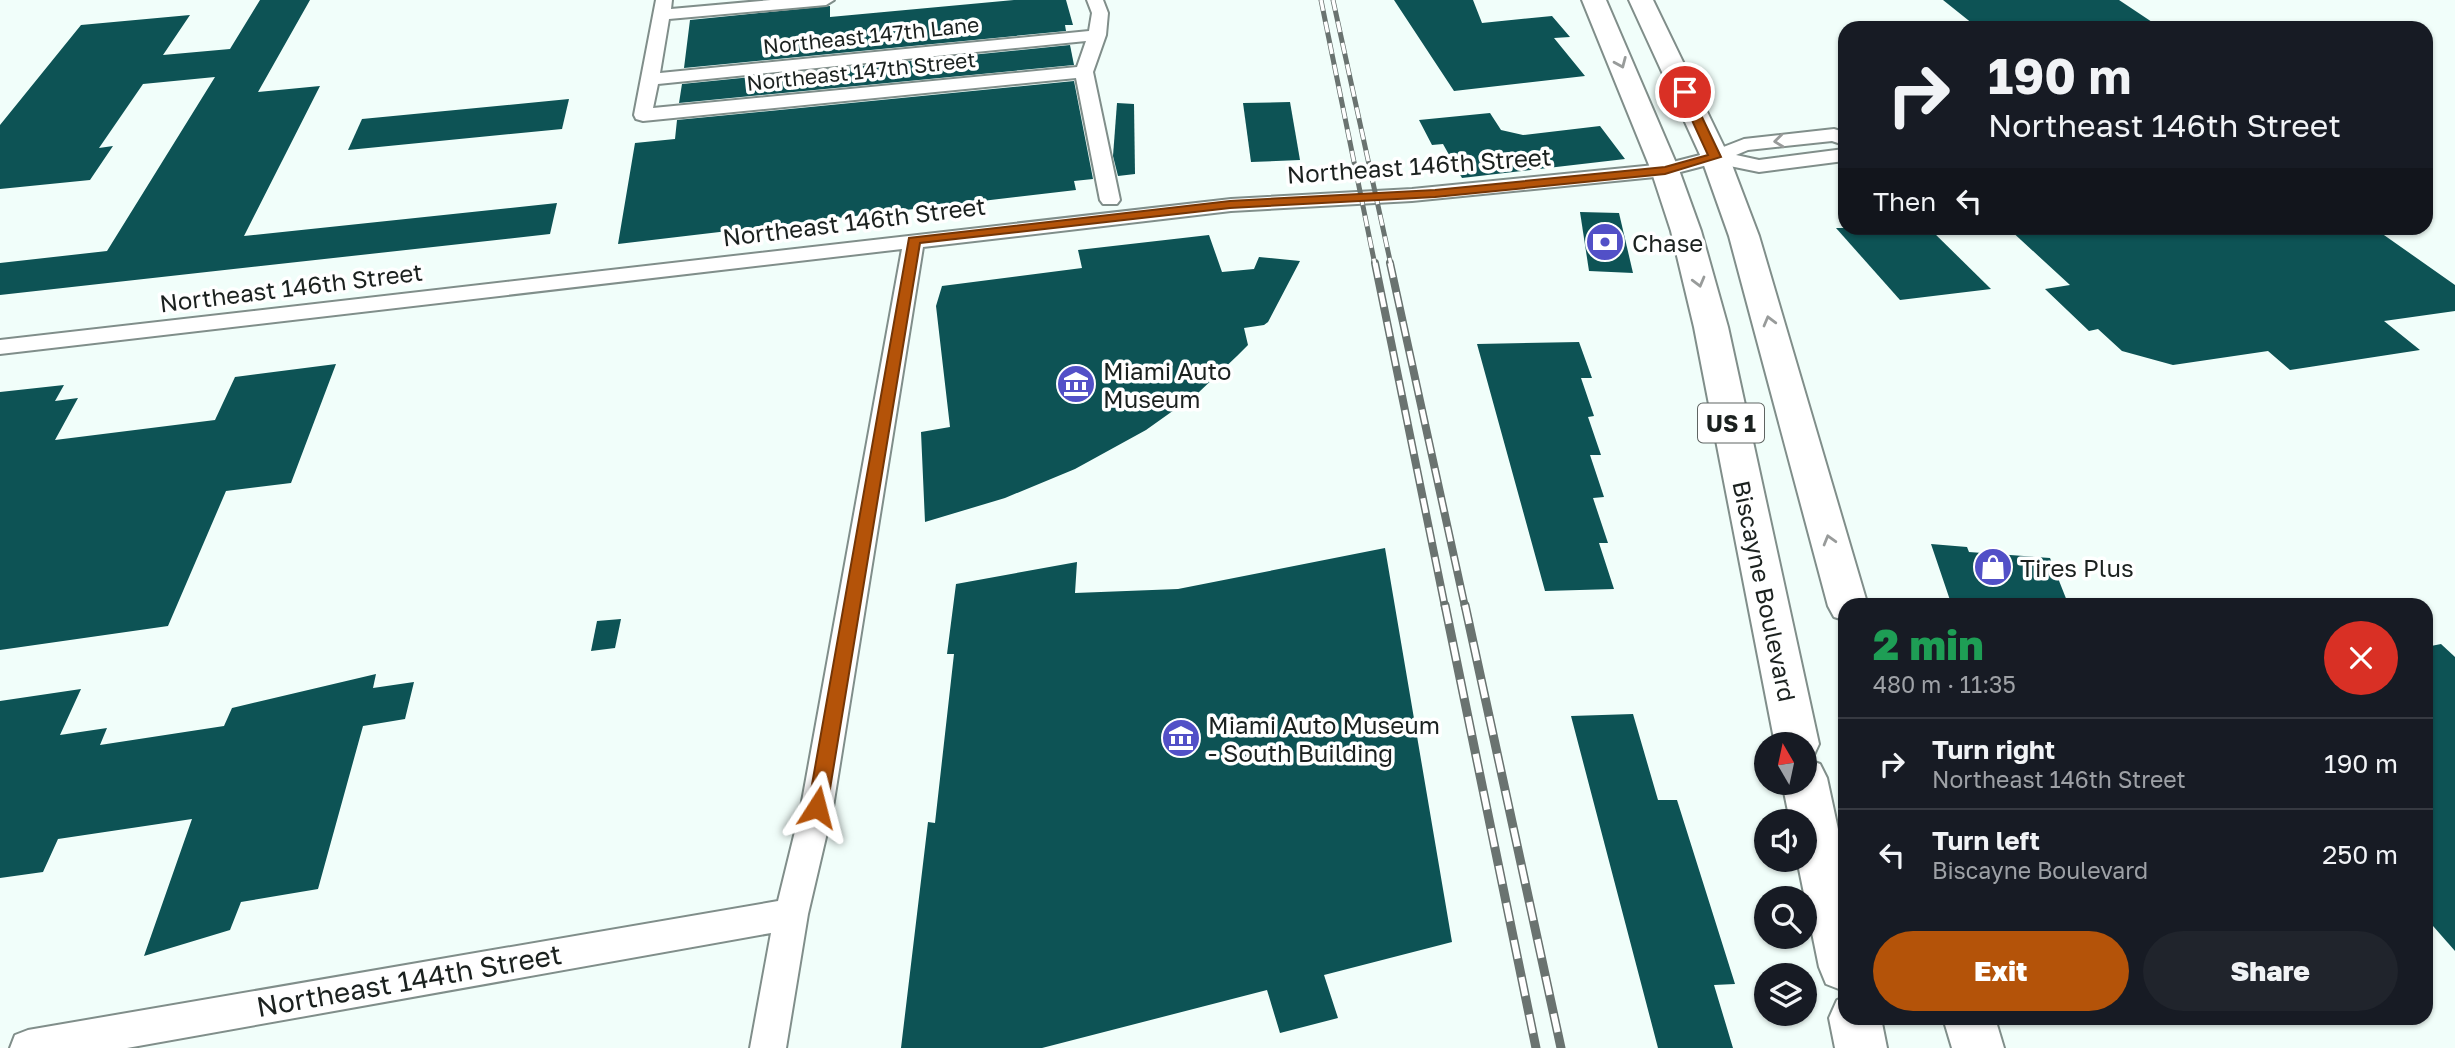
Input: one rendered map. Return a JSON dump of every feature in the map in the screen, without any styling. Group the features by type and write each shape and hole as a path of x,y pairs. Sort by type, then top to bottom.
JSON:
{"main road":[{"name":"Biscayne Boulevard","path":"1594,0 1665,170 1686,231 1711,327 1795,732"},
{"path":"1622,0 1656,33"},
{"name":"US 1","path":"1641,0 1715,157 1748,247 1846,598"},
{"path":"1808,795 1838,939"},
{"path":"1856,1025 1861,1048"},
{"path":"1971,1025 1978,1048"}],"street":[{"path":"650,79 662,7 826,0"},
{"path":"1096,0 1100,13 1097,35 1084,72 1110,200"},
{"name":"Northeast 147th Lane","path":"650,79 1097,35"},
{"name":"Northeast 147th Street","path":"650,79 643,115 1084,72"},
{"name":"Northeast 146th Street","path":"0,347 1230,205 1435,193 1665,170 1715,157 1744,145 1838,137"},
{"name":"Northeast 146th Street","path":"1715,157 1759,166 1838,156"},
{"path":"768,1048 790,914 817,807 914,240"},
{"name":"Northeast 144th Street","path":"28,1048 790,914"}],"building":[{"path":"260,0 310,0 258,92 320,86 244,236 557,203 550,234 0,295 0,263 107,251 215,77 143,84 99,148 113,146 90,180 0,189 0,125 81,25 190,15 163,55 230,49"},
{"path":"1014,0 1066,0 1073,25 1065,25 1066,31 684,68 690,20 830,6 830,17"},
{"path":"1394,0 1473,0 1482,23 1552,16 1570,37 1554,38 1585,76 1454,91"},
{"path":"1943,0 2119,0 2150,21 1969,21"},
{"path":"1070,45 1074,65 679,103 682,84"},
{"path":"1074,81 1093,179 1074,181 1076,190 618,244 635,143 675,139 677,120"},
{"path":"569,99 562,129 348,150 362,119"},
{"path":"1290,102 1300,160 1251,162 1243,103"},
{"path":"1117,103 1134,104 1135,174 1118,176 1113,156"},
{"path":"1490,113 1501,130 1523,135 1600,126 1625,159 1462,178 1443,144 1432,145 1419,120"},
{"name":"Chase","path":"1580,212 1619,213 1633,273 1589,271"},
{"name":"Miami Auto Museum","path":"1209,235 1222,272 1254,269 1259,257 1300,261 1268,322 1244,328 1248,345 1198,393 1146,430 1075,469 1005,498 925,522 921,432 950,427 936,306 942,286 1082,268 1078,250"},
{"path":"1842,235 1936,235 1991,289 1900,300"},
{"path":"2016,235 2384,235 2455,285 2455,311 2384,321 2420,350 2290,370 2268,351 2173,365 2122,351 2098,329 2089,331 2045,289 2070,285"},
{"path":"1579,342 1592,378 1581,378 1594,416 1588,417 1601,455 1590,455 1604,497 1593,498 1608,543 1599,543 1614,589 1545,591 1477,344"},
{"path":"336,364 291,483 226,491 168,626 0,650 0,392 64,385 55,401 78,398 55,440 215,420 235,377"},
{"path":"1931,544 1967,547 1969,552 2050,558 2066,598 1949,598"},
{"name":"Miami Auto Museum - South Building","path":"1385,548 1452,942 1324,975 1338,1018 1280,1033 1267,990 1042,1048 901,1048 928,822 935,823 954,654 947,654 956,584 1077,562 1075,593 1178,589"},
{"path":"621,619 615,648 591,651 597,621"},
{"path":"2441,644 2455,657 2455,951 2433,926 2433,646"},
{"path":"376,674 373,688 414,682 405,719 363,726 318,889 241,902 230,930 144,956 192,819 58,839 43,872 0,878 0,701 81,689 60,735 107,728 100,745 224,726 232,708"},
{"path":"1633,714 1658,800 1677,800 1735,984 1714,985 1733,1048 1658,1048 1571,716"}],"railway":[{"path":"1321,0 1375,265"},
{"path":"1333,0 1391,265"},
{"path":"1375,263 1445,607"},
{"path":"1390,263 1465,607"},
{"path":"1445,605 1536,1048"},
{"path":"1465,605 1561,1048"}],"place":[{"name":"Chase","path":"1605,242"},
{"name":"Miami Auto Museum","path":"1076,384"},
{"name":"Tires Plus","path":"1993,567"},
{"name":"Miami Auto Museum - South Building","path":"1181,738"}],"route":[{"path":"817,807 914,240 1230,205 1314,198 1412,195 1665,170 1715,157 1685,92"}]}
